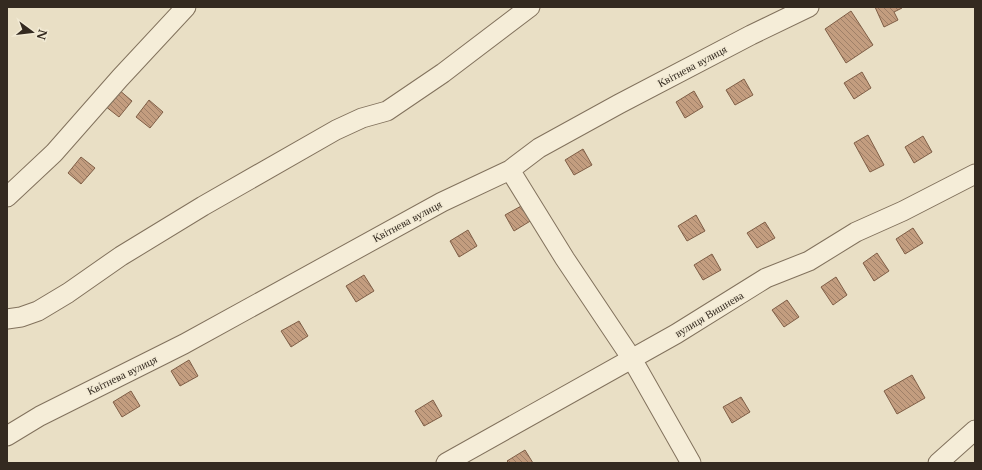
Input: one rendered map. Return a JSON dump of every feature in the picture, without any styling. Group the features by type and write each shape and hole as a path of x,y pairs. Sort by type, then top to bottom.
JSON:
{"street":[{"path":"7,197 54,153 120,78 186,7"},
{"path":"7,319 20,318 38,311 68,293 121,256 197,210 336,130 362,118 387,111 443,73 530,7"},
{"name":"Квітнева вулиця","path":"7,436 40,416 184,344 442,202 510,170 538,148 619,104 751,35 809,7"},
{"path":"510,170 566,259 632,359 691,463"},
{"name":"вулиця Вишнева","path":"446,463 632,359 766,278 809,261 856,232 903,211 975,174"},
{"path":"938,463 975,430"}],"building":[{"path":"875,7 902,8 894,12 898,20 884,27"},
{"path":"851,11 873,45 846,63 825,29"},
{"path":"862,72 871,88 854,99 844,83"},
{"path":"744,79 753,95 735,105 726,90"},
{"path":"118,89 132,101 119,117 105,106"},
{"path":"694,91 703,107 685,118 676,102"},
{"path":"149,100 163,112 150,128 136,117"},
{"path":"868,135 884,165 870,172 854,143"},
{"path":"923,136 932,152 914,163 905,147"},
{"path":"583,149 592,165 574,175 565,160"},
{"path":"81,157 95,168 81,184 68,173"},
{"path":"523,205 532,220 514,231 505,215"},
{"path":"696,215 705,231 687,241 678,226"},
{"path":"765,222 775,238 757,248 747,233"},
{"path":"913,228 923,243 905,254 896,239"},
{"path":"468,230 477,246 459,257 450,241"},
{"path":"877,253 889,271 874,281 863,263"},
{"path":"712,254 721,270 703,280 694,265"},
{"path":"364,275 374,291 356,302 346,286"},
{"path":"836,277 847,295 833,305 821,287"},
{"path":"787,300 799,317 784,327 772,310"},
{"path":"299,321 308,336 291,347 281,331"},
{"path":"189,360 198,376 180,386 171,371"},
{"path":"912,375 925,398 897,414 884,391"},
{"path":"131,391 140,406 122,417 113,402"},
{"path":"741,397 750,412 732,423 723,407"},
{"path":"433,400 442,416 424,426 415,411"},
{"path":"525,450 533,463 509,463 507,461"}]}
